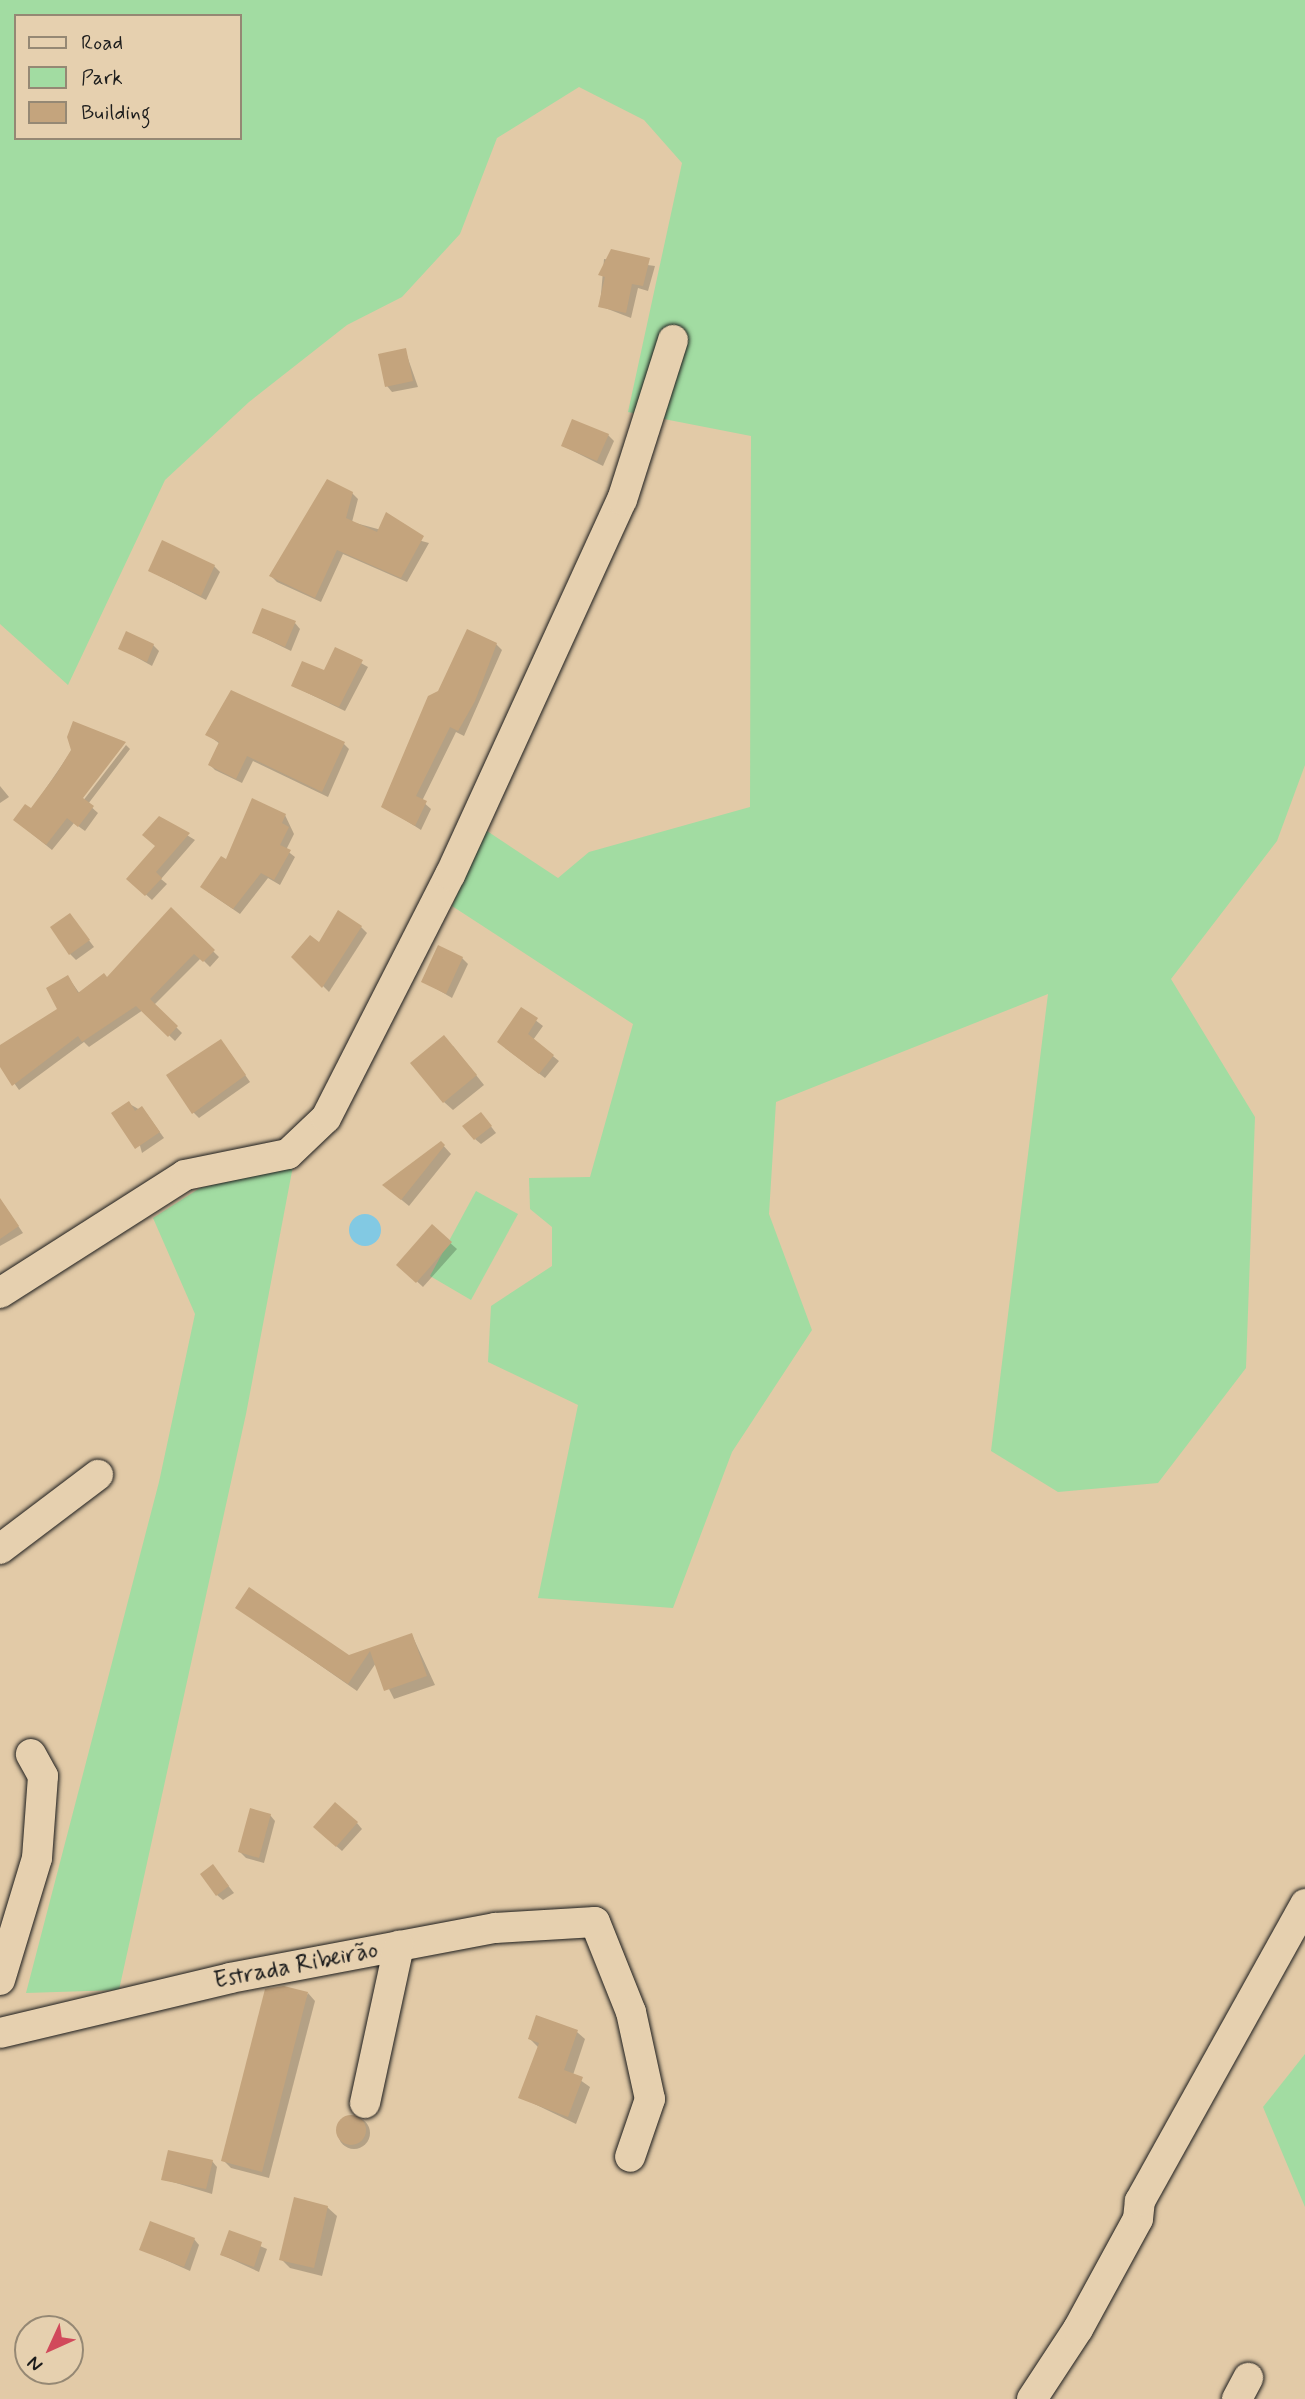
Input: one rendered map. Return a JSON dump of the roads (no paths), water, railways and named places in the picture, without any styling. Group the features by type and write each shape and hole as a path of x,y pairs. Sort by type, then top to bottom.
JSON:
{"street":[{"path":"0,1293 185,1175 288,1154 304,1140 344,1092 450,875 622,500 673,340"},
{"path":"0,1549 98,1475"},
{"path":"0,1980 37,1858 43,1776 31,1754"},
{"path":"1032,2399 1108,2256 1125,2209 1140,2202 1305,1904"},
{"name":"Estrada Ribeirão","path":"0,2033 399,1946 536,1922 595,1922 631,2012 650,2099 630,2157"},
{"path":"365,2103 399,1946"},
{"path":"1009,2399 1108,2256"}],"water":[{"path":"365,1214 377,1218 381,1230 377,1242 365,1246 353,1242 349,1230 353,1218"}]}
